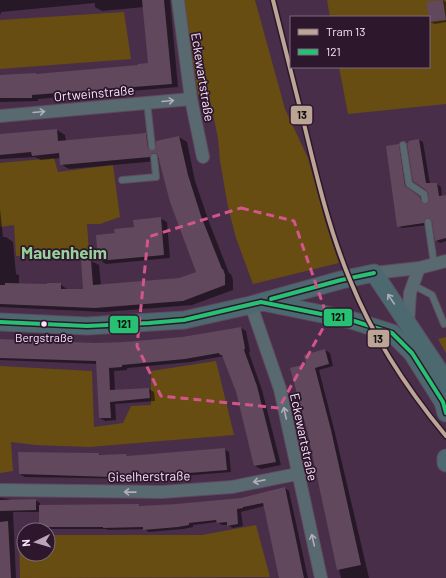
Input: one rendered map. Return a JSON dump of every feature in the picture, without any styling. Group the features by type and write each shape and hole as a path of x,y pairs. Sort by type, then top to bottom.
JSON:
{"main road":[{"path":"0,322 87,326 184,320 256,304 340,280 374,273 446,381"},
{"path":"256,304 352,320 392,333 412,354 443,402 446,413"},
{"path":"446,458 446,463"}],"street":[{"name":"Eckewartstraße","path":"178,0 191,98 203,157"},
{"name":"Ortweinstraße","path":"0,116 191,98"},
{"path":"374,273 419,268 440,262"},
{"path":"408,324 410,293 419,268"},
{"name":"Eckewartstraße","path":"256,304 280,389 321,578"},
{"name":"Giselherstraße","path":"0,490 162,492 232,486 298,474"}],"lane":[{"path":"147,102 152,147"},
{"path":"403,145 409,184 424,194 424,200"},
{"path":"122,180 156,177 154,157"},
{"path":"428,222 440,262"},
{"path":"413,285 432,295 444,324"}],"highlighted area":[{"path":"241,208 294,221 328,319 279,408 161,396 137,346 148,237"}],"shaded area":[{"path":"184,0 255,0 285,109 308,158 326,224 339,263 253,284 236,238 228,207 220,161 218,138 209,96 198,95"},
{"path":"327,0 446,0 446,104 348,114 339,68 430,68 430,16 330,16"},
{"path":"124,12 131,59 0,69 0,20"},
{"path":"54,158 58,172 113,165 120,217 100,224 87,224 89,252 16,256 14,225 0,227 0,163"},
{"path":"446,337 446,353 438,339"},
{"path":"216,361 234,435 89,447 35,445 11,442 13,471 0,473 0,366 92,371 94,427 123,423 131,406 151,405 151,371"},
{"path":"256,525 270,577 20,578 20,562 56,562 56,535 202,535"}],"building":[{"path":"142,0 164,0 172,84 32,95 32,98 0,98 0,75 36,74 148,63"},
{"path":"443,0 446,20 430,22 426,2"},
{"path":"57,129 58,141 146,133 148,148 152,151 156,148 156,141 179,136 188,175 201,216 225,275 225,285 183,301 95,308 0,304 0,285 5,285 5,283 61,283 61,289 83,289 81,260 91,260 93,285 179,278 196,272 170,202 156,153 152,153 150,157 60,165 59,153 32,156 31,152 0,155 0,134"},
{"path":"419,139 426,183 437,183 439,196 446,195 446,238 435,241 432,221 429,218 425,219 424,223 397,227 386,146 399,144 405,186 420,197 422,203 426,204 429,201 428,193 413,181 407,143 409,143 408,141"},
{"path":"161,217 164,255 98,261 96,235 115,233 114,229 134,227 133,220"},
{"path":"241,327 245,348 244,350 257,386 276,462 254,466 236,392 222,355 219,353 185,359 122,365 122,367 109,368 110,390 149,388 150,398 110,402 111,418 99,418 96,361 0,358 0,339 95,343 124,342 182,337"},
{"path":"325,349 329,364 315,368 331,430 361,565 337,570 307,430 290,368 306,364 304,355"},
{"path":"225,448 227,470 138,477 19,474 18,452 99,453 99,455 126,454 127,456"},
{"path":"285,487 304,578 279,578 263,503 237,509 238,524 227,526 227,522 217,523 216,520 189,523 189,525 178,527 143,530 143,527 56,527 56,522 39,522 39,505 139,504 139,506 241,498"},
{"path":"36,499 36,510 0,511 0,500"},
{"path":"8,521 11,578 0,578 0,522"}],"tram line":[{"name":"13","path":"273,0 325,207 336,244 350,280 369,322 392,362 418,400 446,436"}],"transit line":[{"name":"121","path":"271,299 341,280 374,273"},
{"name":"121","path":"0,322 87,326 149,323 184,320 261,302 351,320 392,333 412,353 443,402 446,413"}],"place":[{"name":"Bergstraße","path":"44,324"}],"district":[{"name":"Mauenheim","path":"64,253"}]}
